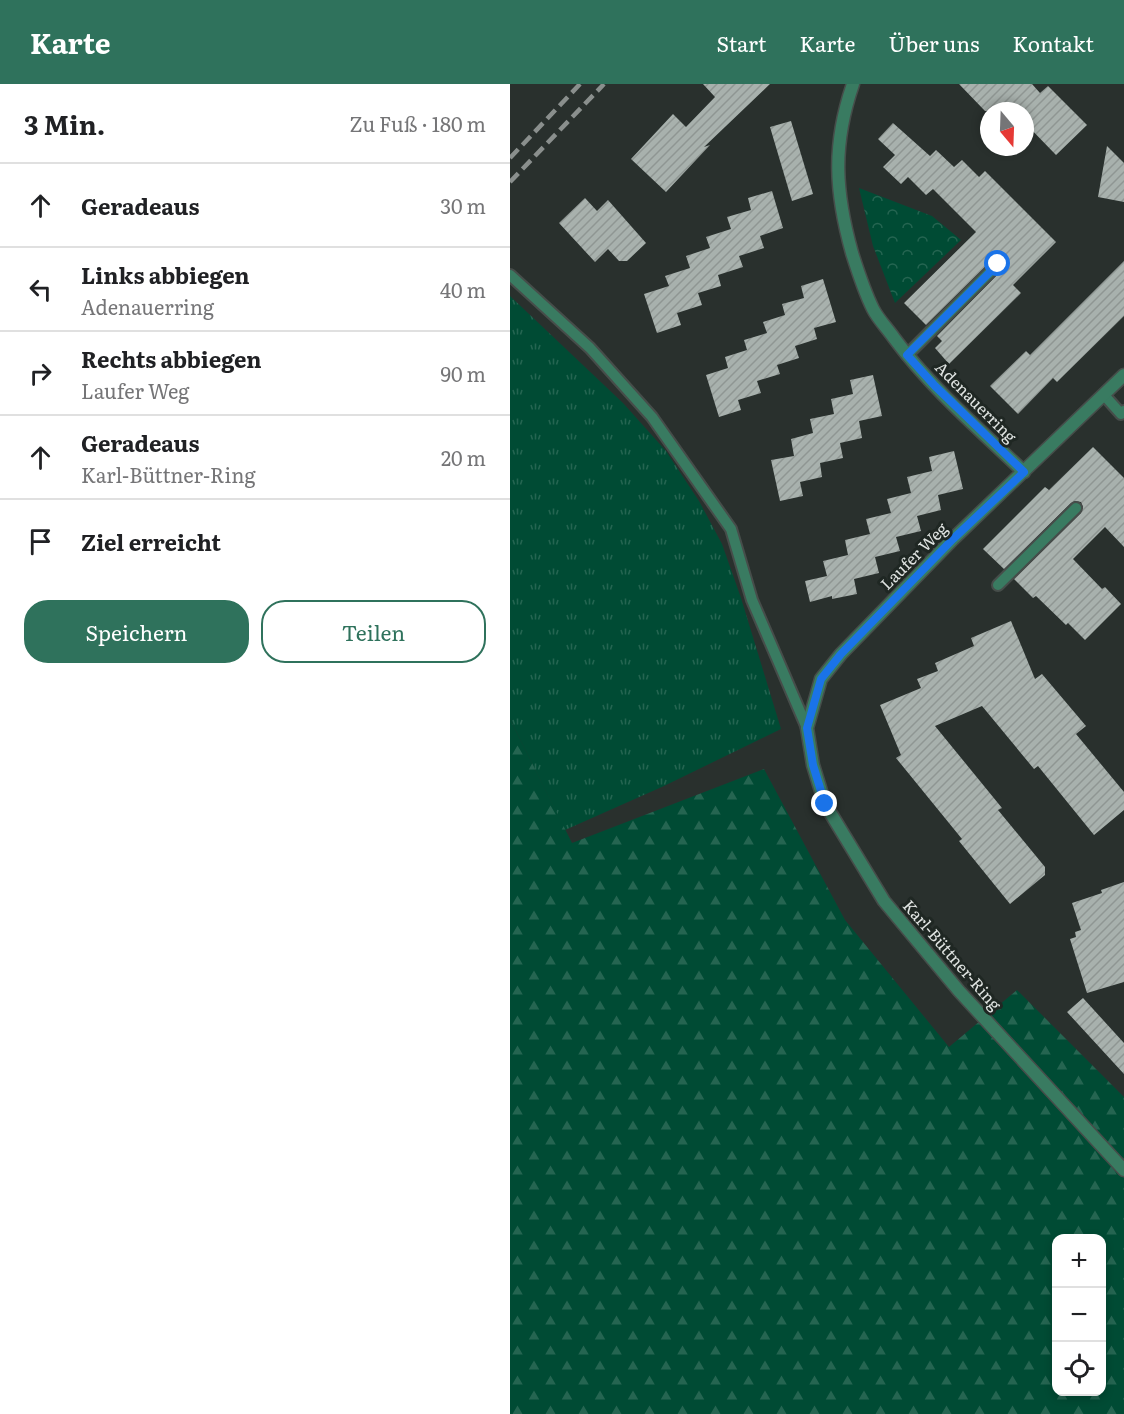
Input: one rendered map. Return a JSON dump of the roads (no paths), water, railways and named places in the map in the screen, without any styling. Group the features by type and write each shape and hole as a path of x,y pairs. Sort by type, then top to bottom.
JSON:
{"street":[{"name":"Adenauerring","path":"853,84 840,128 837,181 847,235 858,273 873,309 907,355 935,386 1024,472"},
{"name":"Laufer Weg","path":"807,728 821,679 841,654 953,539 1124,375"},
{"name":"Karl-Büttner-Ring","path":"807,728 813,765 825,804 884,901 959,991 1124,1170"}],"lane":[{"path":"907,355 998,264"},
{"path":"510,275 590,348 652,417 731,529 752,600 807,728"},
{"path":"1104,395 1120,414 1124,411"},
{"path":"998,585 1076,508"}],"railway":[{"path":"510,158 580,84"},
{"path":"510,182 604,84"}]}
